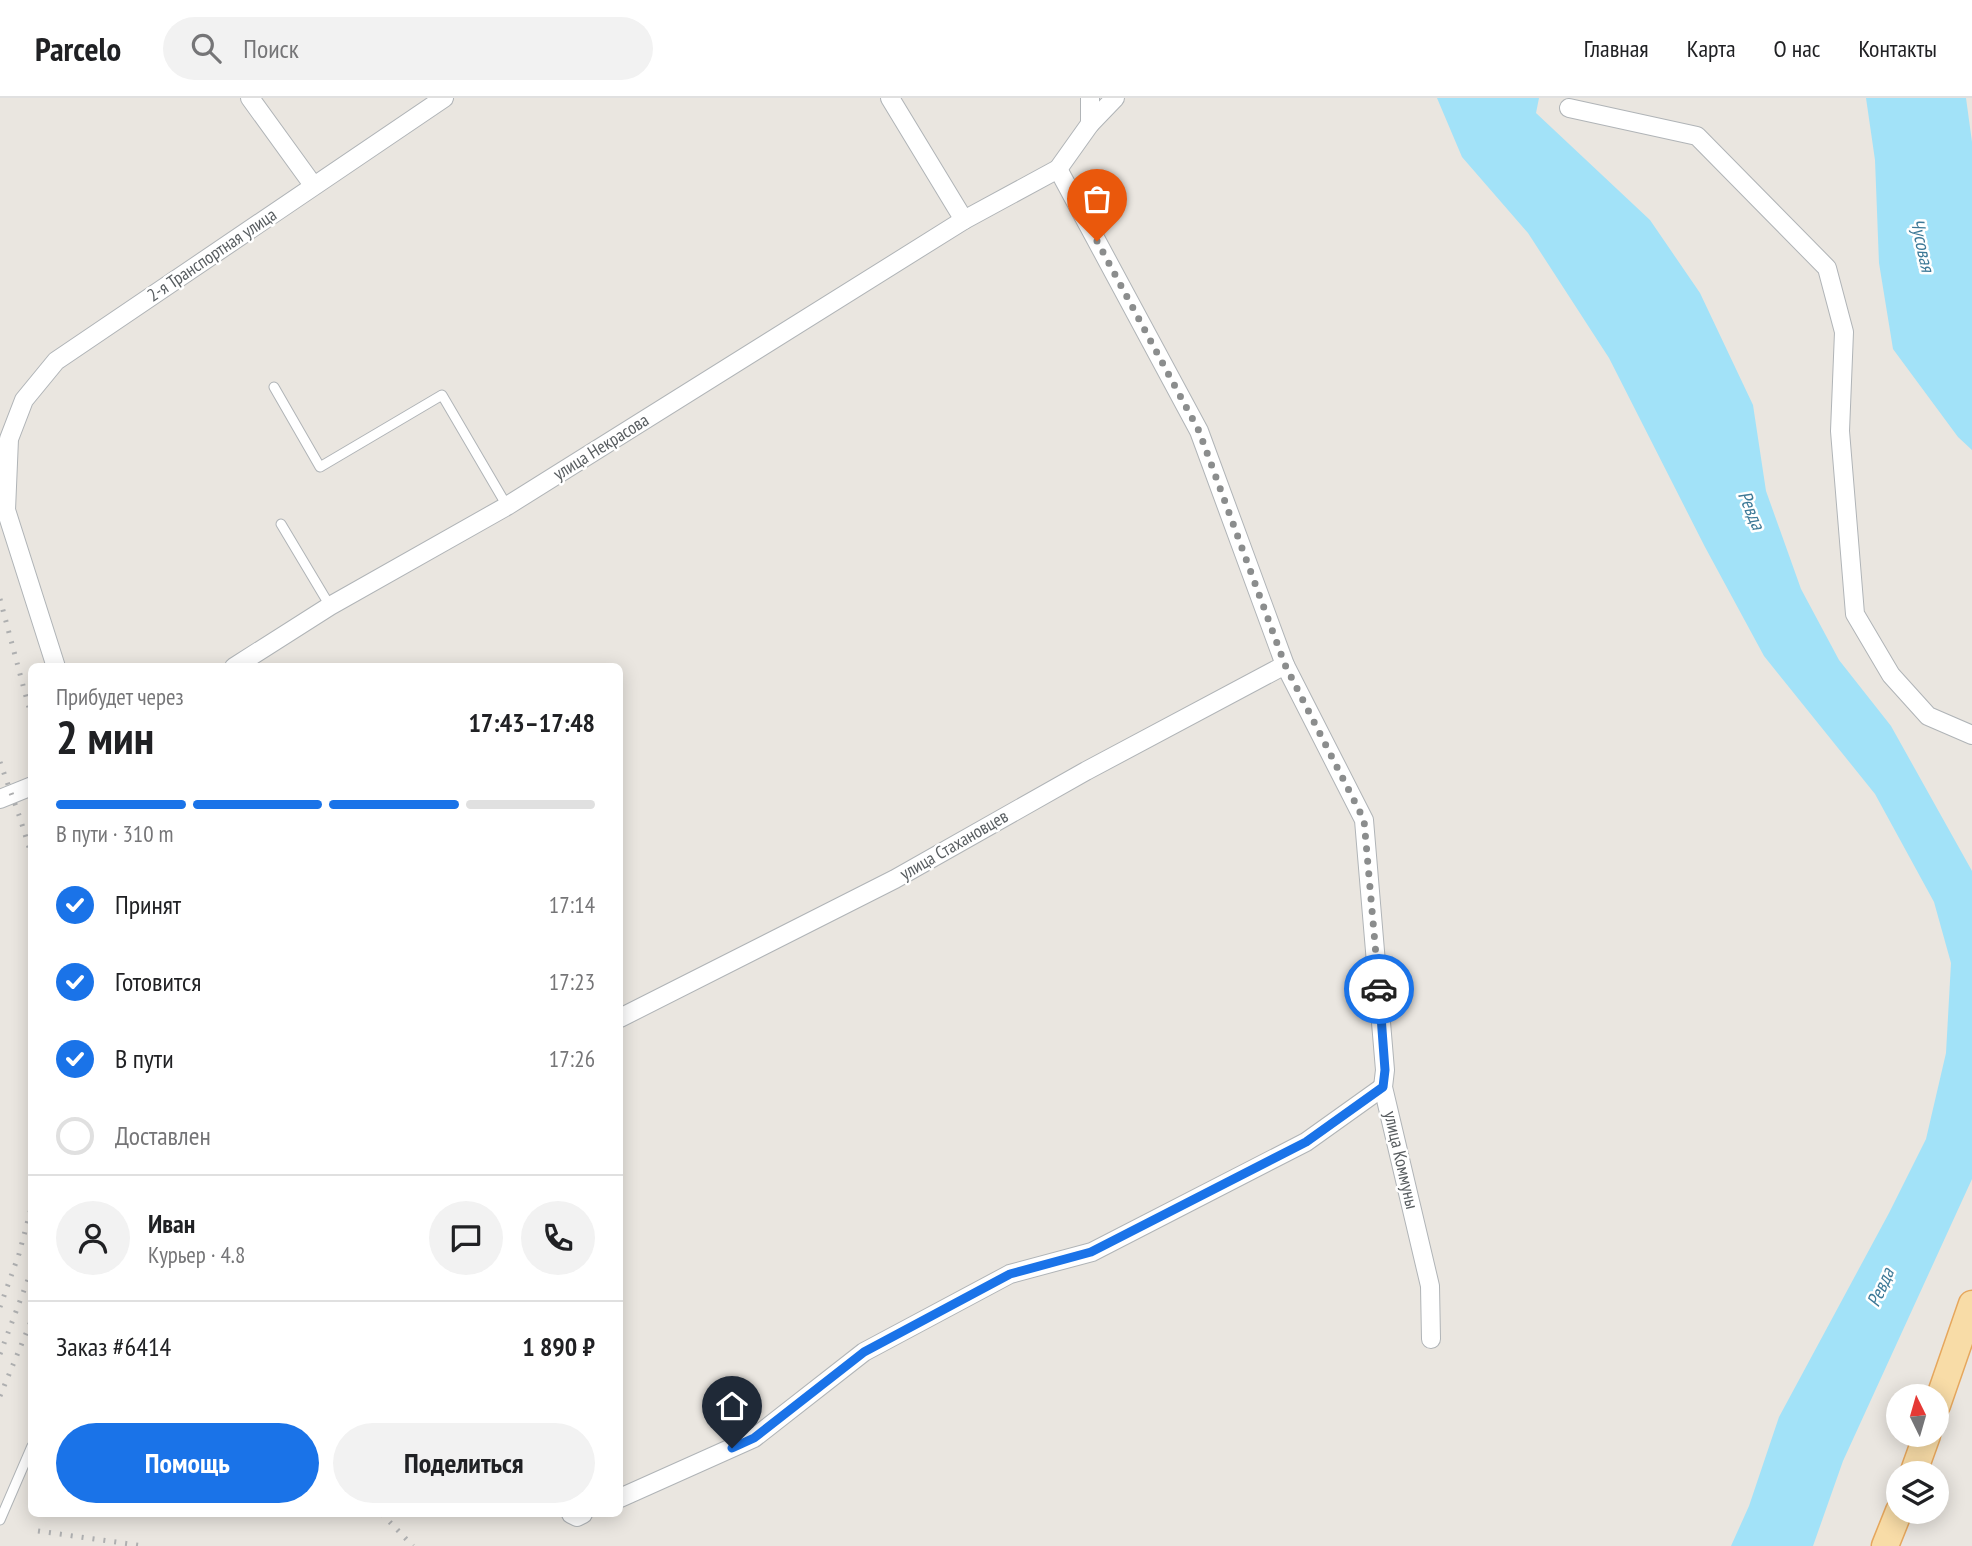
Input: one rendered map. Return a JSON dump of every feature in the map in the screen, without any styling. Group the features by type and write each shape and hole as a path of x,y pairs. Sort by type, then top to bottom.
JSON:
{"main road":[{"path":"1944,1384 1972,1304"},
{"path":"1885,1546 1894,1524"}],"street":[{"path":"250,98 313,185"},
{"name":"2-я Транспортная улица","path":"55,663 6,510 9,439 24,400 56,361 444,98"},
{"path":"890,98 964,220 1058,170 1090,124 1115,98"},
{"path":"1090,98 1090,124"},
{"path":"1569,108 1697,136 1827,268 1844,332 1840,431 1855,614 1891,675 1928,716 1972,735"},
{"name":"улица Коммуны","path":"1058,170 1199,431 1285,665 1364,820 1385,1070 1383,1087 1430,1286 1431,1339"},
{"name":"улица Некрасова","path":"240,663 330,606 507,506 964,220"},
{"name":"улица Стахановцев","path":"623,1016 895,879 1086,771 1285,665"},
{"path":"0,799 28,788"},
{"path":"623,1497 754,1438 864,1352 1010,1274 1091,1252 1306,1142 1383,1087"}],"lane":[{"path":"274,387 320,467 442,395 507,506"},
{"path":"281,524 330,606"},
{"path":"0,1520 28,1456"}],"water":[{"name":"Ревда","path":"1437,98 1539,98 1536,113 1650,220 1700,293 1753,405 1766,491 1801,589 1839,660 1891,726 1972,871 1972,1179 1843,1461 1813,1546 1731,1546 1749,1506 1779,1417 1926,1139 1946,1053 1951,963 1934,902 1875,794 1764,656 1609,358 1528,233 1462,157"},
{"name":"Чусовая","path":"1866,98 1966,98 1972,142 1972,450 1958,437 1893,349 1879,263 1875,160"}],"railway":[{"path":"0,599 28,704"},
{"path":"0,762 28,844"},
{"path":"0,1307 28,1220"},
{"path":"0,1354 28,1280"},
{"path":"0,1396 28,1329"},
{"path":"385,1517 413,1546"},
{"path":"38,1531 144,1546"}],"way so far":[{"path":"1097,241 1199,431 1285,665 1364,820 1379,989"}],"route":[{"path":"732,1448 754,1438 864,1352 1010,1274 1091,1252 1306,1142 1383,1087 1385,1070 1379,989"}]}
